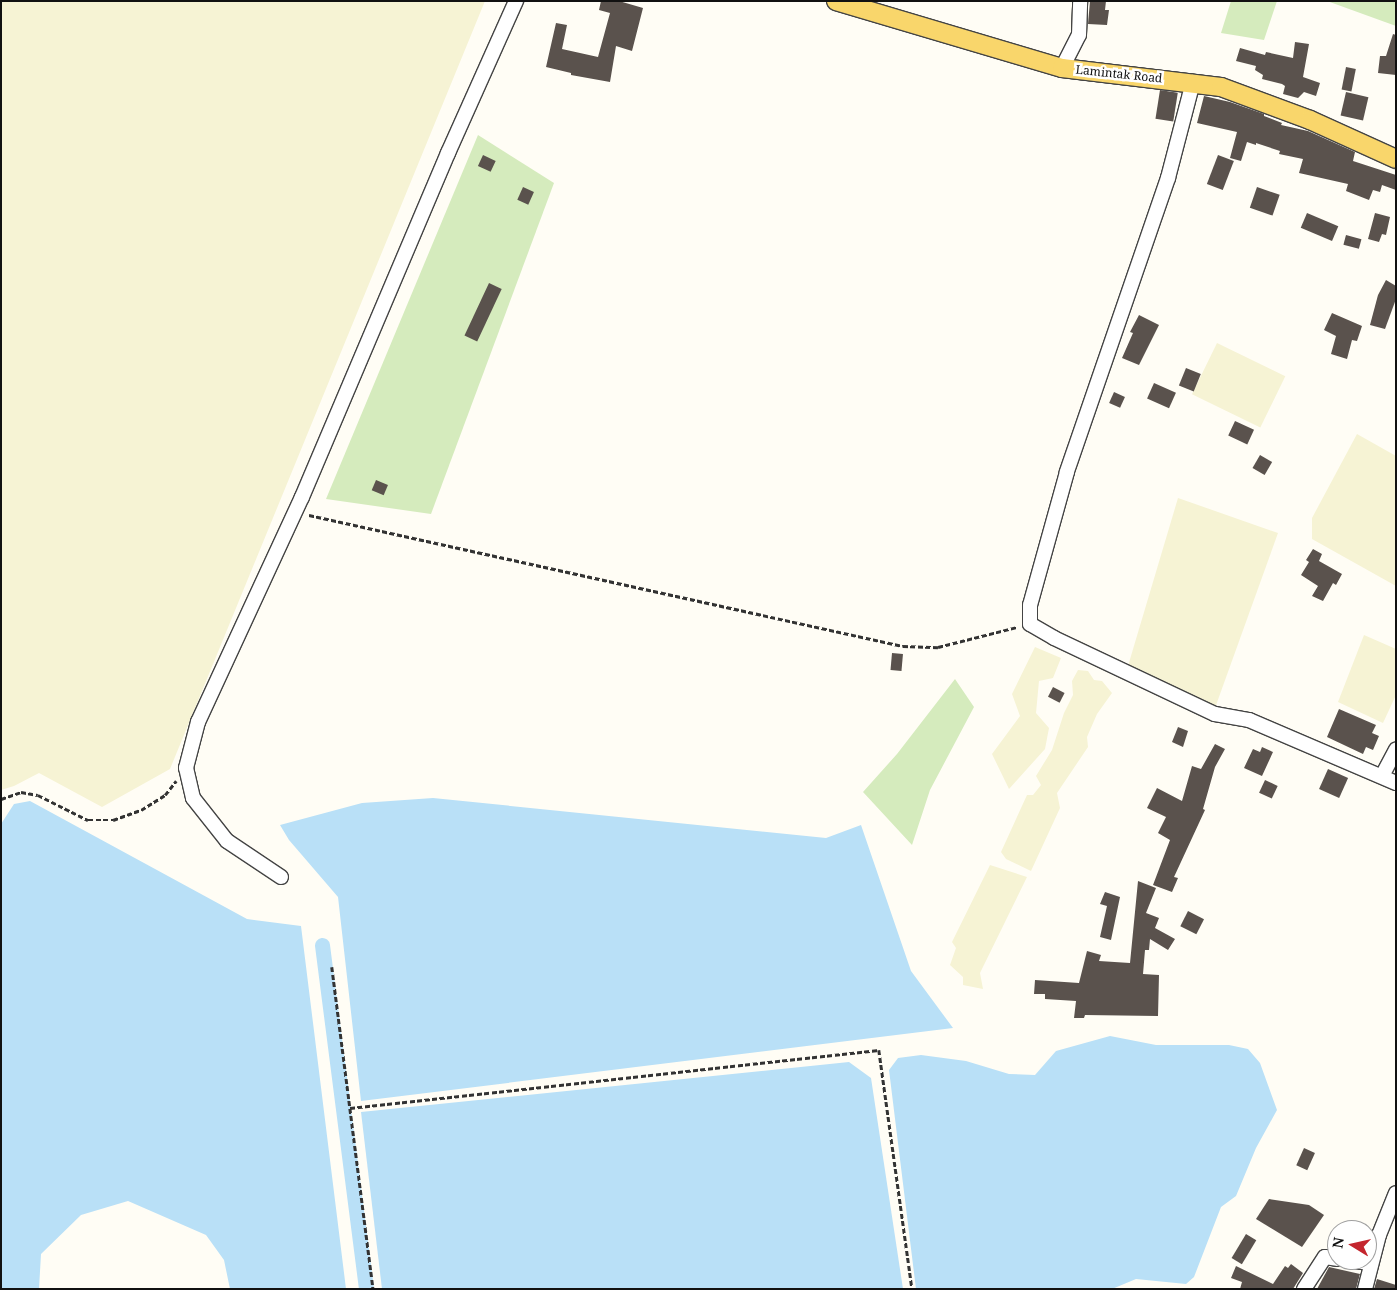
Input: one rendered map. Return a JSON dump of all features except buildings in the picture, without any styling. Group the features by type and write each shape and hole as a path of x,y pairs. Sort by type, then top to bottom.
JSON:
{"main road":[{"name":"Lamintak Road","path":"836,1 1062,68 1193,82 1221,87 1310,120 1396,159"}],"street":[{"path":"281,876 226,842 193,798 186,768 198,722 295,512 448,153 516,1"},
{"path":"1062,68 1079,35 1080,1"},
{"path":"1193,82 1168,178 1066,472 1030,605 1030,624 1054,638 1215,714 1249,720 1396,783"},
{"path":"1382,776 1396,750"},
{"path":"1377,1244 1396,1193"},
{"path":"1304,1289 1325,1257 1327,1257"},
{"path":"1365,1289 1369,1270"}],"path":[{"path":"295,512 903,646 938,647 1030,624"},
{"path":"1,799 21,792 38,795 88,820 113,820 141,810 165,795 186,768"},
{"path":"332,967 374,1289"},
{"path":"350,1108 879,1050 912,1289"}],"shaded area":[{"path":"1,1 485,1 170,769 102,807 39,773 14,786 1,790"},
{"path":"1217,343 1285,376 1260,428 1192,394"},
{"path":"1357,434 1396,456 1396,586 1312,539 1312,518"},
{"path":"1178,498 1278,533 1215,708 1128,666"},
{"path":"1364,635 1396,649 1396,695 1383,723 1338,702"},
{"path":"1035,647 1061,658 1053,678 1039,681 1036,713 1049,728 1045,749 1009,789 992,754 1020,716 1012,694"},
{"path":"1078,670 1088,671 1094,680 1102,681 1112,693 1097,714 1087,737 1088,747 1057,793 1060,808 1031,871 1006,859 1001,852 1027,795 1033,795 1041,785 1036,776 1052,750 1064,713 1073,695 1072,681"},
{"path":"990,865 1027,877 980,973 983,989 963,985 963,977 950,965 956,948 952,942"}],"green space":[{"path":"1231,1 1277,1 1264,40 1221,33"},
{"path":"1327,1 1396,1 1396,26"},
{"path":"478,135 554,183 431,514 326,499"},
{"path":"955,679 974,707 930,790 912,845 863,792 897,754"}],"water":[{"path":"433,798 826,838 861,825 911,971 953,1028 361,1101 338,897 289,840 280,825 362,803"},
{"path":"30,801 247,919 301,926 346,1289 230,1289 224,1260 206,1235 128,1201 81,1215 41,1254 39,1289 1,1289 1,824 14,804"},
{"path":"1110,1036 1156,1045 1229,1045 1248,1049 1260,1063 1277,1110 1256,1148 1236,1196 1221,1207 1194,1277 1186,1284 1136,1279 1112,1289 916,1289 889,1070 898,1058 921,1055 966,1061 1009,1074 1035,1075 1056,1051"},
{"path":"849,1062 871,1078 903,1289 382,1289 361,1112"}],"waterway":[{"path":"322,945 366,1289"}]}
